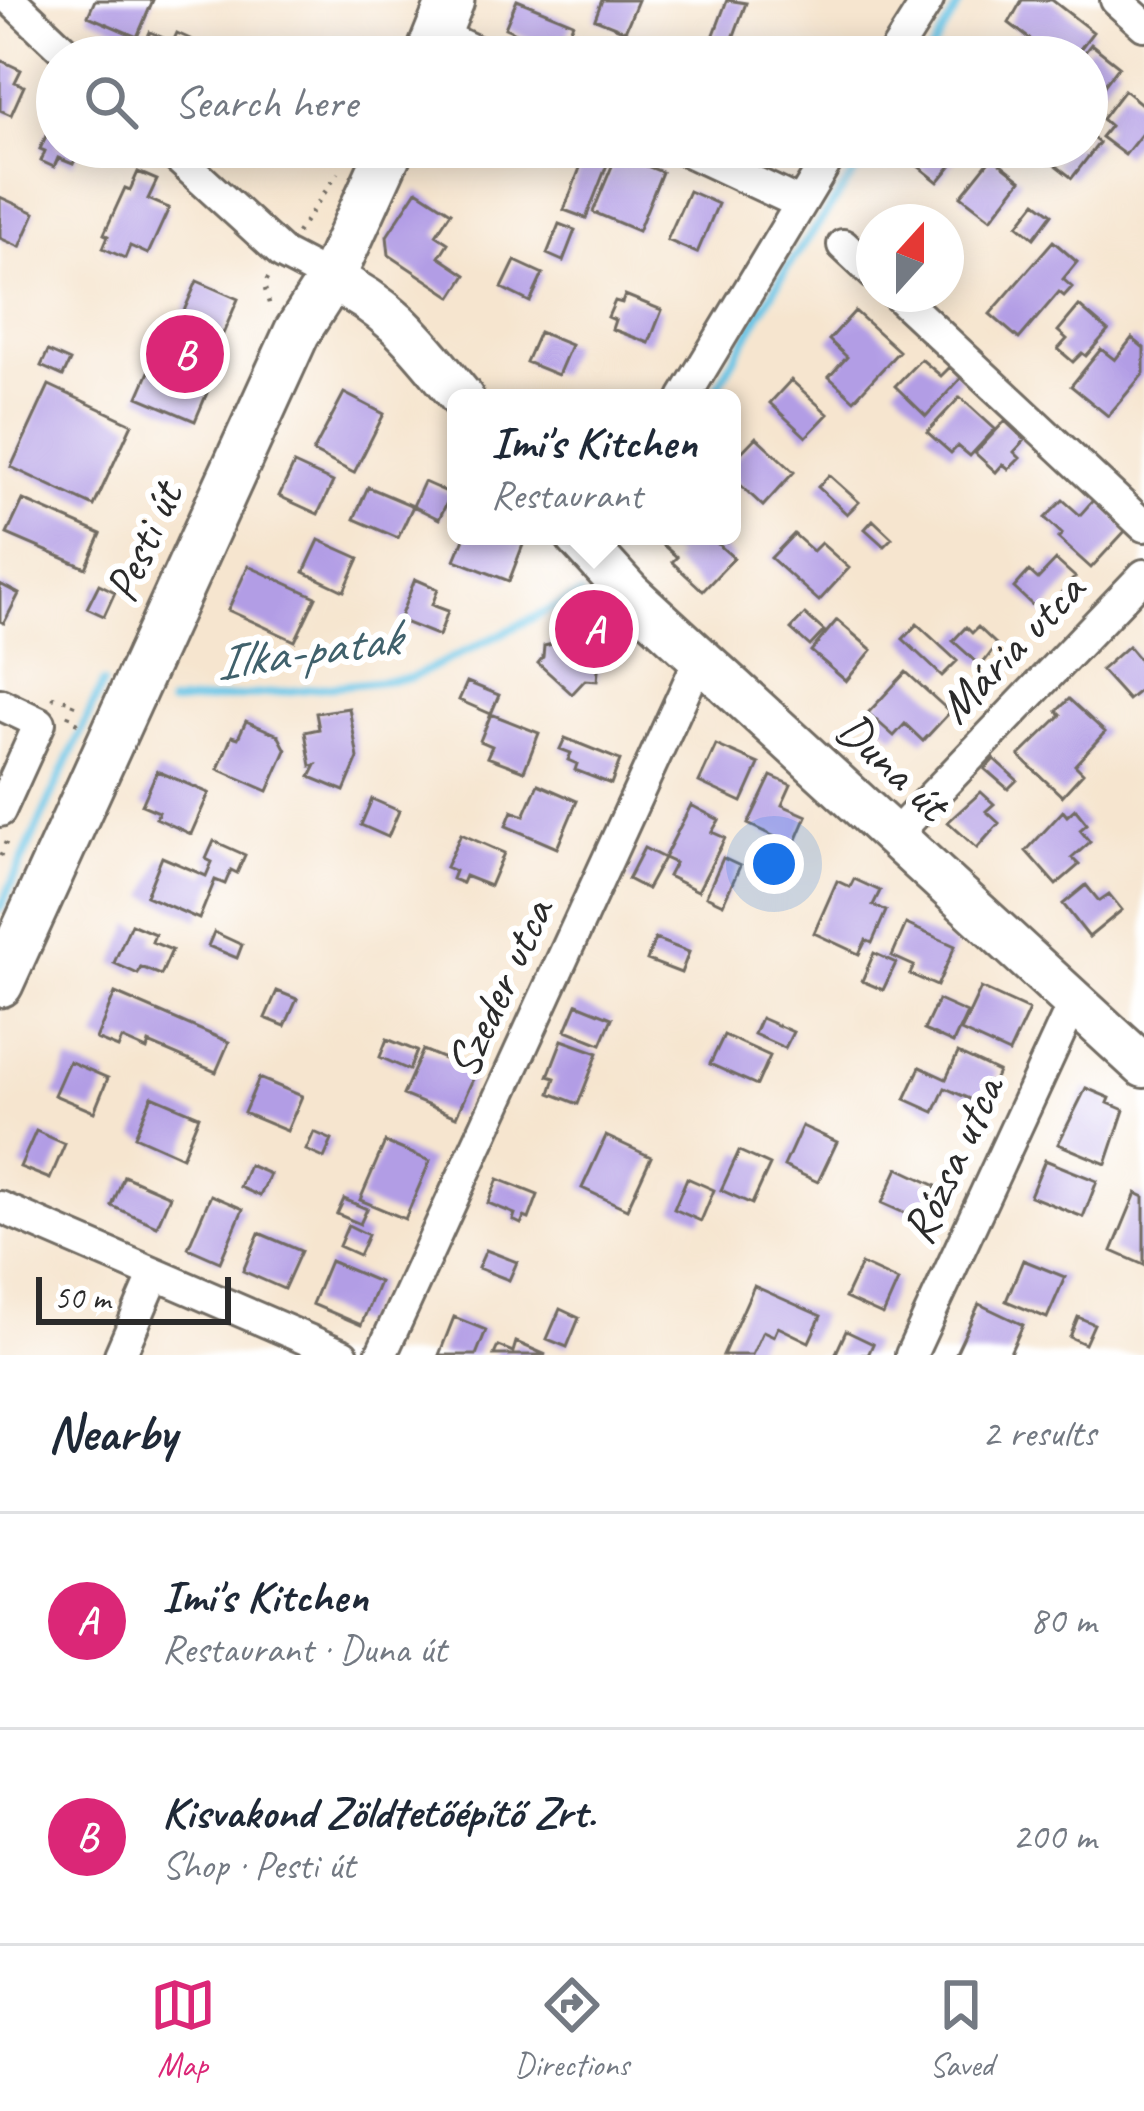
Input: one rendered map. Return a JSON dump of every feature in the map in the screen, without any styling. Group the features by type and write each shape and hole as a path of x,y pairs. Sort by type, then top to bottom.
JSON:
{"main road":[{"name":"Pesti út","path":"0,984 296,332 331,279 381,168"}],"street":[{"path":"11,0 49,36"},
{"path":"905,36 928,0"},
{"path":"1116,0 1144,25"},
{"path":"189,168 283,254 368,297 400,322 455,389"},
{"path":"724,168 799,203"},
{"path":"689,389 822,168"},
{"path":"843,245 856,257"},
{"path":"915,312 1144,526"},
{"name":"Duna út","path":"601,557 700,658 1144,1066"},
{"name":"Mária utca","path":"894,836 1144,575"},
{"name":"Szeder utca","path":"381,1355 700,658"},
{"path":"0,704 40,723 0,811"},
{"name":"Rózsa utca","path":"911,1355 1074,1002"},
{"path":"0,1207 343,1355"},
{"path":"120,1355 155,1274"}],"building":[{"path":"95,0 153,0 137,36 88,16"},
{"path":"517,0 573,23 567,36 523,36 505,28"},
{"path":"602,0 638,0 625,31 595,19"},
{"path":"727,0 746,3 734,36 713,36"},
{"path":"1022,0 1052,0 1093,32 1090,36 1026,36 1009,23"},
{"path":"1108,57 1119,66 1108,80"},
{"path":"0,60 21,70 15,82 24,86 11,115 0,110"},
{"path":"1124,90 1144,106 1144,131 1125,155 1108,142 1108,111"},
{"path":"580,168 606,168 586,218 564,210"},
{"path":"611,168 662,172 638,231 593,212"},
{"path":"920,168 949,168 938,182"},
{"path":"983,168 1006,168 1021,180 991,219 961,196"},
{"path":"1059,168 1080,168 1072,178"},
{"path":"138,172 157,180 148,199 169,208 148,254 130,246 125,258 103,248 108,236 104,234 125,188 130,190"},
{"path":"417,190 451,212 436,235 448,243 439,257 466,275 452,297 389,255 387,236"},
{"path":"689,191 718,204 697,253 667,240"},
{"path":"0,197 35,213 20,247 0,238"},
{"path":"1036,202 1052,214 1034,238 1018,225"},
{"path":"559,224 575,230 563,261 547,254"},
{"path":"1053,241 1077,262 1063,279 1072,287 1064,296 1059,292 1019,339 990,314"},
{"path":"515,261 543,274 530,302 502,288"},
{"path":"197,281 238,299 210,364 218,367 195,421 138,397 162,342 169,345"},
{"path":"625,295 662,310 649,343 612,329 615,320 608,317 615,301 622,303"},
{"path":"1079,306 1108,331 1086,356 1082,353 1073,362 1058,349 1067,339 1058,331"},
{"path":"855,311 899,351 854,400 829,377 847,357 829,340"},
{"path":"539,332 571,345 558,375 526,362"},
{"path":"1132,338 1144,348 1144,373 1108,416 1071,386 1101,349 1115,360"},
{"path":"48,351 70,361 63,376 41,366"},
{"path":"921,359 941,376 950,367 961,378 926,416 895,386"},
{"path":"791,380 828,414 806,437 770,403"},
{"path":"49,385 132,424 94,506 11,467"},
{"path":"344,393 384,414 354,473 313,452"},
{"path":"960,397 995,429 970,456 958,446 951,453 927,432"},
{"path":"1005,421 1025,440 1014,452 1020,458 1009,469 1003,464 996,472 975,453"},
{"path":"756,437 794,472 763,506 741,485 741,453"},
{"path":"294,464 333,482 318,514 279,496"},
{"path":"829,475 859,502 847,514 818,487"},
{"path":"424,482 447,492 439,519 413,506"},
{"path":"368,487 413,506 398,538 354,519"},
{"path":"1096,497 1127,529 1091,568 1058,538 1062,534 1045,518 1063,500 1080,515"},
{"path":"23,500 101,534 86,568 7,534"},
{"path":"873,520 892,538 884,546 865,529"},
{"path":"794,534 813,551 821,543 849,568 819,601 771,558"},
{"path":"319,540 359,558 344,591 304,572"},
{"path":"461,545 523,545 509,581 455,560"},
{"path":"663,545 719,545 734,558 703,591 672,562 677,557"},
{"path":"1056,560 1075,577 1042,614 1014,588 1029,571 1038,579"},
{"path":"248,566 316,597 295,641 228,610"},
{"path":"415,579 438,589 432,605 448,611 439,636 399,620"},
{"path":"0,584 19,594 4,623 0,621"},
{"path":"99,584 115,592 104,616 87,608"},
{"path":"592,605 615,626 594,649 600,650 597,681 585,680 572,694 538,663 544,646 557,643"},
{"path":"805,614 824,631 810,646 791,629"},
{"path":"837,620 872,650 846,681 811,651"},
{"path":"917,624 957,661 942,676 903,639"},
{"path":"966,627 972,633 978,627 997,645 981,666 953,641"},
{"path":"1128,646 1144,665 1144,687 1128,700 1101,670"},
{"path":"906,672 950,712 923,741 905,724 894,736 868,713"},
{"path":"467,682 499,695 491,714 459,700"},
{"path":"1069,699 1105,732 1075,765 1083,773 1062,796 1019,756 1061,715 1057,711"},
{"path":"349,708 358,758 344,791 310,777 316,765 311,766 305,732 319,729 316,713"},
{"path":"491,714 539,733 524,771 487,757 492,746 480,741"},
{"path":"246,721 278,735 286,750 268,791 218,769 232,736 238,738"},
{"path":"565,738 620,760 611,784 575,770 577,764 568,760 571,753 560,749"},
{"path":"716,745 759,764 742,802 699,782"},
{"path":"994,759 1017,780 1008,789 985,769"},
{"path":"157,771 209,793 191,834 156,818 159,812 142,805"},
{"path":"771,776 791,785 782,805 807,816 794,846 748,824"},
{"path":"538,784 577,801 557,848 506,826 512,811 524,816"},
{"path":"981,792 994,804 986,811 999,823 977,848 948,822"},
{"path":"372,799 399,811 388,837 361,825"},
{"path":"691,805 719,820 712,832 725,838 698,891 668,876 675,863 664,858"},
{"path":"1075,809 1087,824 1080,830 1090,842 1072,858 1079,865 1056,885 1026,851 1063,811 1067,816"},
{"path":"461,834 504,853 490,886 465,876 462,883 452,879 455,871 446,867"},
{"path":"214,841 245,855 237,873 231,870 225,884 215,880 199,919 146,896 162,857 206,876 212,862 206,859"},
{"path":"644,848 664,858 647,889 628,879"},
{"path":"723,858 740,866 723,904 706,896"},
{"path":"854,879 880,891 873,905 886,911 872,943 866,940 859,954 814,933 837,881 850,887"},
{"path":"1086,885 1099,901 1109,894 1122,910 1089,937 1063,904"},
{"path":"131,924 155,934 152,942 172,950 161,975 141,967 138,974 114,963"},
{"path":"906,924 955,946 937,986 910,974 914,966 892,956"},
{"path":"214,932 242,945 237,958 208,946"},
{"path":"655,939 689,952 681,973 647,960"},
{"path":"874,953 896,963 883,990 862,981"},
{"path":"981,988 1029,1010 1009,1053 961,1031"},
{"path":"277,991 297,999 285,1026 265,1018"},
{"path":"115,993 229,1042 216,1072 149,1043 147,1050 122,1039 118,1048 96,1039"},
{"path":"938,1000 967,1013 953,1043 924,1030"},
{"path":"577,1004 612,1018 601,1044 566,1030"},
{"path":"761,1018 793,1032 785,1048 754,1034"},
{"path":"724,1035 770,1056 757,1085 710,1064"},
{"path":"387,1039 417,1051 409,1070 380,1057"},
{"path":"562,1040 598,1053 578,1104 550,1093 555,1078 548,1076"},
{"path":"423,1050 476,1072 456,1117 403,1095"},
{"path":"958,1053 998,1072 983,1105 945,1088 934,1112 905,1099 920,1067 946,1079"},
{"path":"69,1061 108,1078 94,1112 54,1095"},
{"path":"259,1078 302,1096 287,1131 244,1113"},
{"path":"1086,1088 1124,1110 1106,1164 1058,1144"},
{"path":"152,1096 199,1116 182,1157 135,1136"},
{"path":"802,1126 837,1142 818,1182 784,1166"},
{"path":"36,1131 65,1144 50,1179 20,1167"},
{"path":"314,1132 332,1140 324,1158 306,1150"},
{"path":"606,1136 651,1157 627,1209 582,1188"},
{"path":"385,1142 430,1161 405,1219 360,1200"},
{"path":"739,1151 770,1165 752,1204 721,1190"},
{"path":"1045,1160 1097,1181 1083,1217 1030,1196"},
{"path":"249,1165 270,1174 260,1196 240,1187"},
{"path":"898,1168 936,1186 920,1220 882,1203"},
{"path":"124,1176 170,1196 157,1226 112,1206"},
{"path":"687,1178 714,1190 701,1221 674,1209"},
{"path":"498,1179 538,1195 529,1219 524,1217 521,1224 513,1220 515,1214 488,1203"},
{"path":"1136,1193 1144,1197 1144,1265 1112,1251"},
{"path":"211,1195 243,1209 220,1262 188,1248"},
{"path":"344,1199 367,1209 360,1224 337,1214"},
{"path":"348,1225 368,1235 359,1255 339,1246"},
{"path":"259,1233 301,1251 284,1289 243,1271"},
{"path":"486,1250 517,1262 509,1280 478,1268"},
{"path":"1023,1260 1065,1277 1047,1318 1006,1301"},
{"path":"330,1261 379,1282 361,1325 312,1304"},
{"path":"861,1264 898,1281 883,1315 845,1298"},
{"path":"754,1286 821,1316 809,1342 778,1327 774,1336 763,1331 752,1355 723,1355"},
{"path":"979,1304 1023,1325 1009,1355 955,1355"},
{"path":"560,1309 579,1318 567,1347 547,1339"},
{"path":"454,1317 486,1330 476,1355 439,1355"},
{"path":"1078,1317 1094,1324 1085,1344 1070,1337"},
{"path":"846,1331 873,1344 868,1355 835,1355"},
{"path":"516,1342 546,1355 494,1355 498,1346 513,1352"}],"waterway":[{"name":"Ilka-patak","path":"941,36 962,0"},
{"name":"Ilka-patak","path":"716,389 787,268 858,168"},
{"name":"Ilka-patak","path":"170,704 411,678 580,595"},
{"name":"Ilka-patak","path":"0,909 103,683"}],"place":[{"name":"Kisvakond Zöldtetőépítő Zrt.","path":"185,354"},
{"name":"Imi's Kitchen","path":"594,629"}]}
